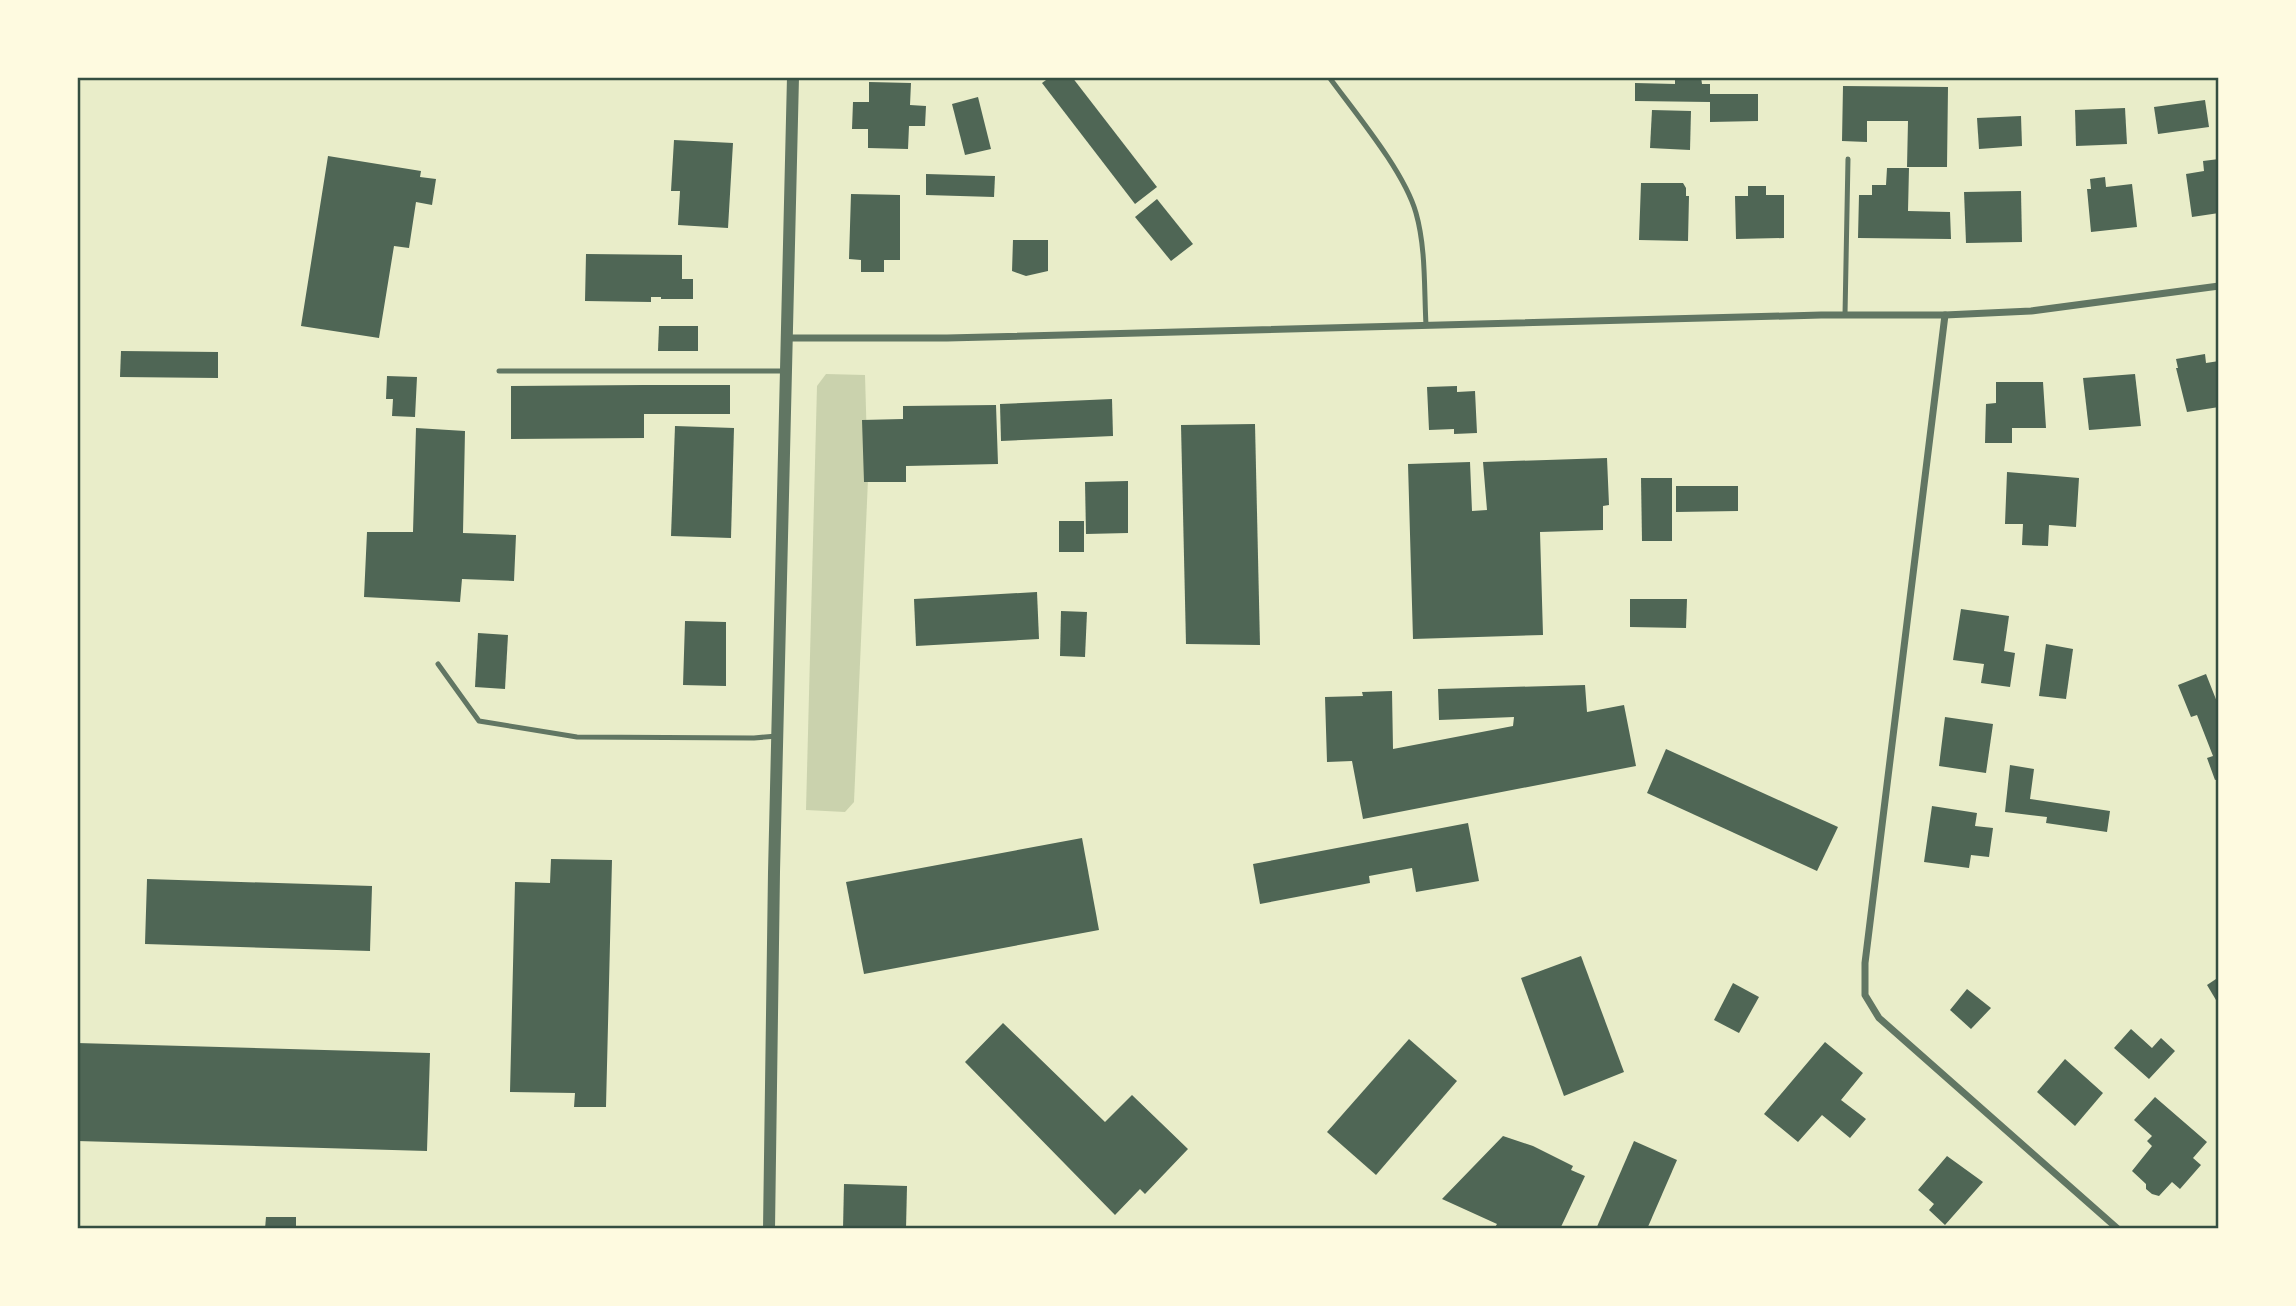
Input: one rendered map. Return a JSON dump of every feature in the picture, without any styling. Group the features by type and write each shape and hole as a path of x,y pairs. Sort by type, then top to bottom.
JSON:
{"street":[{"path":"769,1229 777,736 793,77"},
{"path":"786,338 947,338 1845,315 1945,315 2031,311 2219,286"},
{"path":"1945,315 1865,963 1865,995 1879,1018 2118,1229"}],"lane":[{"path":"1329,77 1401,179 1416,212 1422,248 1426,325"},
{"path":"1845,315 1848,159"},
{"path":"499,371 786,371"},
{"path":"438,664 479,721 577,737 777,736"}],"green space":[{"path":"826,374 865,375 868,479 854,802 845,812 806,810 817,386"}],"building":[{"path":"1050,77 1072,77 1157,187 1135,204 1042,83"},
{"path":"1675,77 1701,77 1702,84 1710,84 1710,94 1758,94 1758,121 1710,122 1710,102 1635,101 1635,83 1675,84"},
{"path":"869,82 911,83 910,105 926,106 925,126 909,126 908,149 868,148 868,129 852,129 853,102 869,102"},
{"path":"1843,86 1948,87 1947,167 1907,167 1908,121 1867,121 1867,142 1842,141"},
{"path":"978,97 991,149 965,155 952,104"},
{"path":"2205,100 2209,127 2158,134 2154,107"},
{"path":"2125,108 2127,144 2076,146 2075,110"},
{"path":"1652,110 1691,111 1690,150 1650,148"},
{"path":"2021,116 2022,146 1979,149 1977,118"},
{"path":"674,140 733,143 728,228 678,225 680,191 671,191"},
{"path":"328,156 421,171 420,177 436,179 432,205 416,202 409,248 394,246 379,338 301,326"},
{"path":"2219,159 2219,213 2192,217 2186,174 2204,171 2203,161"},
{"path":"1887,168 1909,168 1908,211 1950,212 1951,239 1858,238 1859,195 1872,195 1872,185 1886,185"},
{"path":"926,174 995,176 994,197 926,195"},
{"path":"2105,177 2106,187 2132,184 2137,227 2091,232 2087,189 2091,189 2090,179"},
{"path":"1641,183 1683,183 1686,196 1689,196 1688,241 1639,240"},
{"path":"1748,186 1766,186 1766,195 1784,195 1784,238 1736,239 1735,196 1748,196"},
{"path":"2021,191 2022,242 1966,243 1964,192"},
{"path":"851,194 900,195 900,260 884,260 884,272 861,272 861,260 849,259"},
{"path":"1157,199 1193,244 1171,261 1135,217"},
{"path":"1013,240 1048,240 1048,271 1026,276 1012,271"},
{"path":"586,254 682,255 682,279 693,279 693,299 651,297 651,302 585,301"},
{"path":"659,326 698,326 698,351 658,351"},
{"path":"121,351 218,352 218,378 120,377"},
{"path":"2205,354 2206,363 2219,361 2219,407 2187,412 2176,359"},
{"path":"2135,374 2141,426 2089,430 2083,378"},
{"path":"387,376 417,377 415,417 392,416 393,399 386,399"},
{"path":"1996,382 2043,382 2046,428 2012,428 2012,443 1985,443 1986,404 1996,403"},
{"path":"730,385 730,414 644,414 644,438 511,439 511,386"},
{"path":"1457,386 1457,392 1475,391 1477,433 1454,434 1454,429 1429,430 1427,387"},
{"path":"1112,399 1113,436 1001,441 1000,404"},
{"path":"996,405 998,464 906,466 906,482 864,482 862,420 903,419 903,406"},
{"path":"1255,424 1260,645 1186,644 1181,425"},
{"path":"675,426 734,428 731,538 671,536"},
{"path":"416,428 465,431 463,533 516,535 514,581 462,579 460,602 364,597 367,532 413,532"},
{"path":"1607,458 1609,505 1603,506 1603,530 1540,532 1543,635 1413,639 1408,464 1470,462 1472,511 1487,510 1483,462"},
{"path":"2007,472 2079,478 2076,527 2049,525 2048,546 2022,545 2023,524 2005,524"},
{"path":"1641,478 1672,478 1672,541 1642,541"},
{"path":"1128,481 1128,533 1086,534 1085,482"},
{"path":"1676,486 1738,486 1738,511 1676,512"},
{"path":"1059,521 1084,521 1084,552 1059,552"},
{"path":"1037,592 1039,639 916,646 914,599"},
{"path":"1630,599 1687,599 1686,628 1630,627"},
{"path":"1961,609 2009,616 2004,651 2015,653 2010,687 1981,683 1984,664 1953,660"},
{"path":"1061,611 1087,612 1085,657 1060,656"},
{"path":"685,621 726,622 726,686 683,685"},
{"path":"478,633 508,635 505,689 475,687"},
{"path":"2046,644 2073,649 2066,699 2039,696"},
{"path":"2206,674 2219,707 2219,779 2215,780 2207,758 2213,756 2197,715 2191,717 2178,685"},
{"path":"1585,685 1587,712 1624,705 1636,766 1363,819 1352,761 1327,762 1325,697 1363,696 1362,692 1392,691 1393,749 1513,726 1514,717 1439,720 1438,689"},
{"path":"1945,717 1993,724 1986,773 1939,766"},
{"path":"1666,749 1838,827 1817,871 1647,793"},
{"path":"2010,765 2034,769 2030,799 2110,811 2107,832 2046,823 2047,817 2005,812"},
{"path":"1932,806 1977,813 1975,826 1993,828 1989,857 1971,855 1969,868 1924,862"},
{"path":"1468,823 1479,881 1416,892 1412,868 1369,876 1370,883 1260,904 1253,864"},
{"path":"1082,838 1099,930 864,974 846,882"},
{"path":"551,859 612,860 606,1107 574,1107 575,1093 510,1092 515,882 550,883"},
{"path":"147,879 372,886 370,951 145,944"},
{"path":"1581,956 1624,1072 1564,1096 1521,978"},
{"path":"2219,977 2219,1005 2207,985"},
{"path":"1733,983 1759,997 1739,1033 1714,1020"},
{"path":"1967,989 1991,1008 1971,1029 1950,1010"},
{"path":"1003,1023 1105,1122 1132,1095 1188,1149 1145,1194 1140,1189 1115,1215 965,1062"},
{"path":"2131,1029 2152,1048 2161,1038 2175,1051 2149,1079 2114,1048"},
{"path":"1409,1039 1457,1081 1376,1175 1327,1132"},
{"path":"1825,1042 1863,1073 1841,1100 1866,1119 1850,1138 1822,1115 1798,1142 1764,1114"},
{"path":"77,1043 430,1053 427,1151 77,1141"},
{"path":"2065,1059 2103,1093 2075,1126 2037,1092"},
{"path":"2155,1097 2207,1142 2193,1158 2201,1165 2180,1189 2172,1182 2159,1196 2146,1189 2146,1184 2132,1171 2152,1146 2147,1141 2152,1136 2134,1120"},
{"path":"1503,1136 1533,1146 1573,1166 1571,1170 1585,1176 1560,1229 1494,1229 1497,1224 1442,1199"},
{"path":"1634,1141 1677,1160 1647,1229 1596,1229"},
{"path":"1947,1156 1983,1182 1945,1225 1929,1210 1934,1204 1918,1190"},
{"path":"844,1184 907,1186 906,1229 843,1229"},
{"path":"266,1217 296,1217 296,1229 265,1229"}]}
